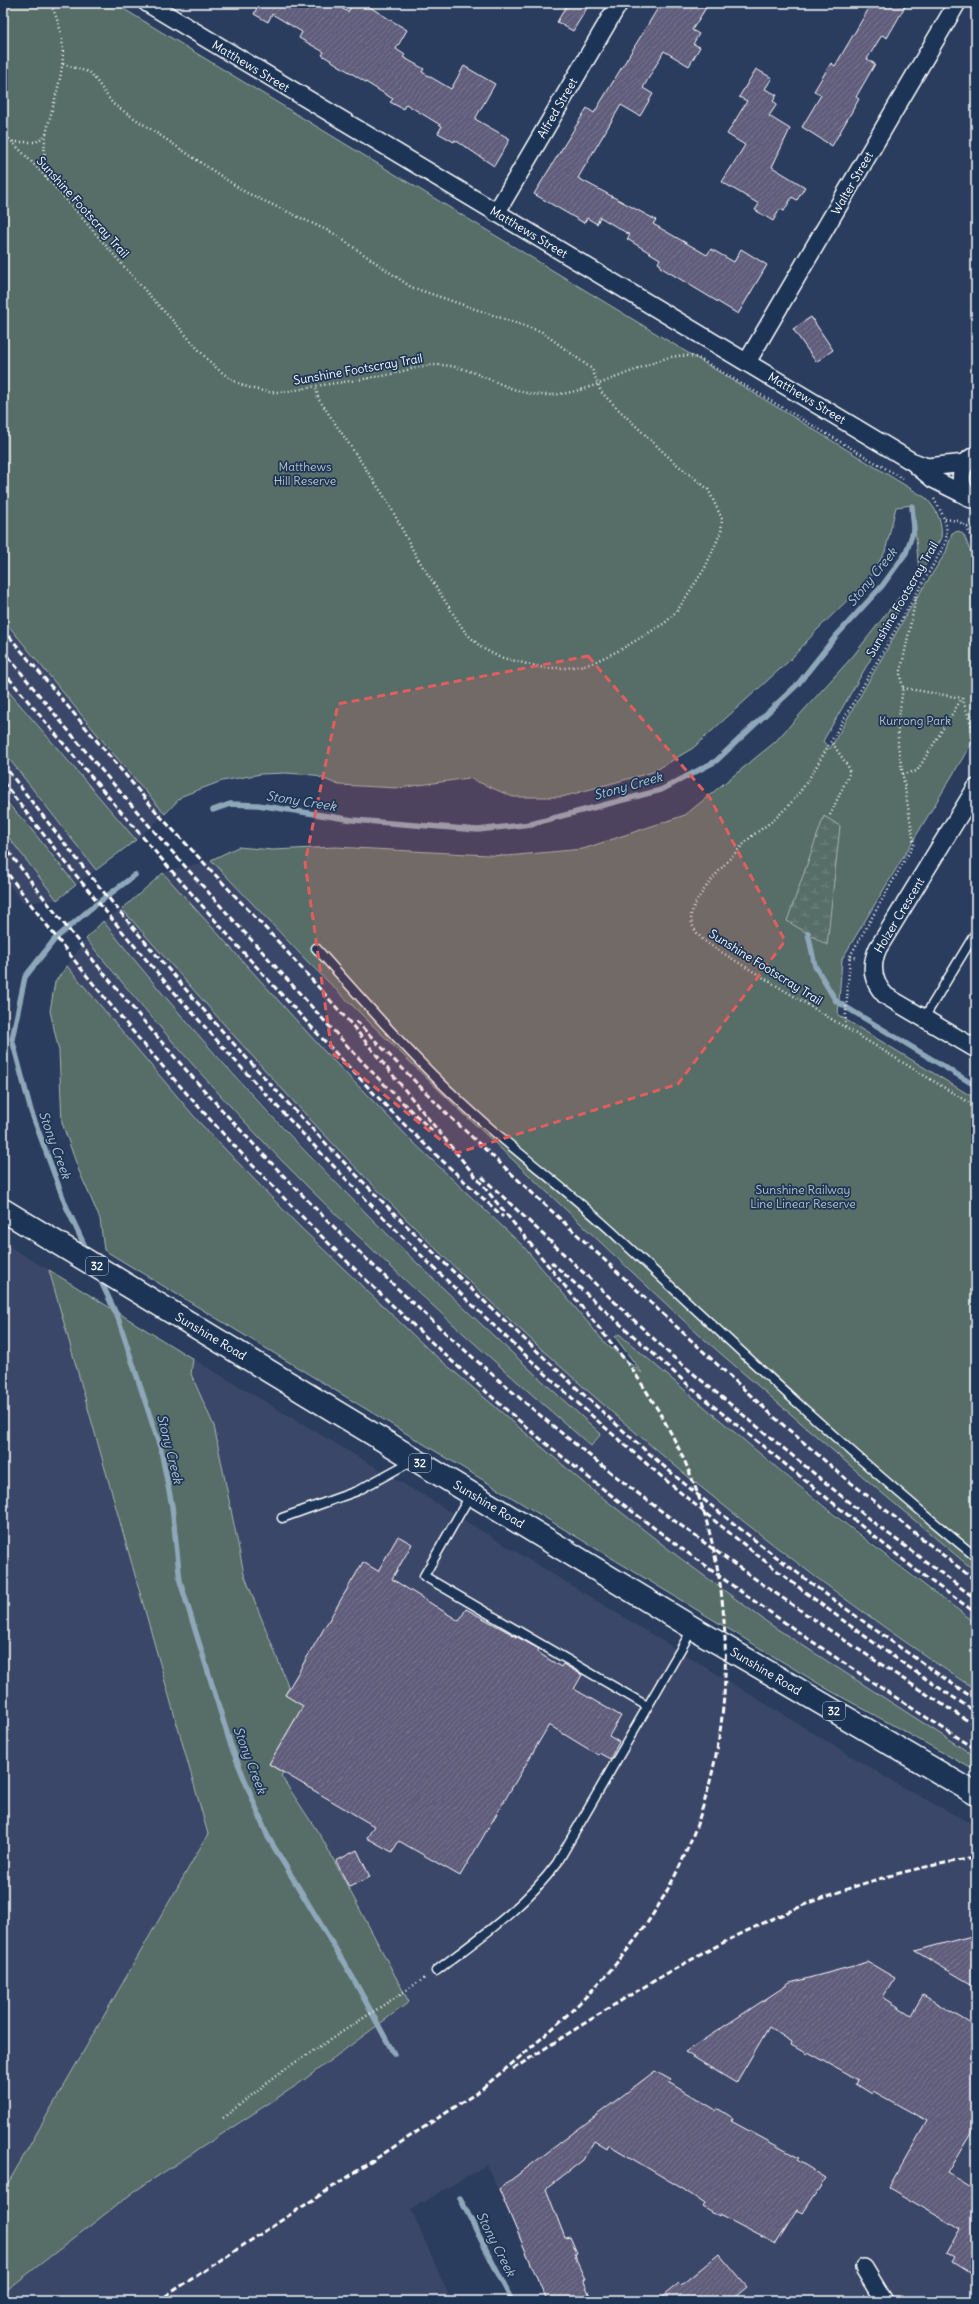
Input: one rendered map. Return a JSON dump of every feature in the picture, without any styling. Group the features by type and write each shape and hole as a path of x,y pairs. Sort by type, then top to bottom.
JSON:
{"main road":[{"name":"Sunshine Road","path":"3,1210 693,1628 976,1794"}],"street":[{"name":"Matthews Street","path":"147,3 911,461 933,479 972,500"},
{"name":"Alfred Street","path":"496,213 619,3"},
{"name":"Walter Street","path":"747,362 957,3"},
{"name":"Matthews Street","path":"911,461 927,467 971,459"},
{"path":"971,459 961,481 963,490 972,500"},
{"name":"Holzer Crescent","path":"976,788 970,811 878,948 873,961 873,975 880,990 886,996 976,1049"},
{"path":"864,2268 884,2301"}],"lane":[{"path":"924,1018 976,932"},
{"path":"316,948 375,1014 461,1102 621,1240 687,1303 885,1482 976,1557"},
{"path":"282,1518 356,1491 414,1460"},
{"path":"472,1493 424,1576 647,1706"},
{"path":"436,1971 518,1908 540,1886 557,1863 693,1628"}],"path":[{"path":"46,178 46,136 57,98 63,64 61,36 55,12 50,3"},
{"path":"63,64 90,74 113,104 245,192 333,233 411,287 542,332 592,370 601,392 674,462 708,489 722,519 721,532 705,568 677,610 665,622 620,650 590,664 544,668 499,657 482,648 465,632 416,556 388,502 318,398 316,386"},
{"name":"Sunshine Footscray Trail","path":"3,132 166,313 229,378 254,389 270,392 386,375 421,365 442,365 461,369 530,394 547,395 567,393 598,384 653,362 680,355 696,357 909,483"},
{"path":"12,142 36,142 46,136"},
{"name":"Sunshine Footscray Trail","path":"932,497 945,519 946,540 918,591 831,741 796,796 783,812 753,836 725,864 697,900 692,916 697,932 713,947 976,1107"},
{"path":"945,519 958,521 967,527 976,550"},
{"path":"967,527 976,526"},
{"path":"845,1027 846,986 850,956 914,844 898,745 898,723 903,688 900,675 918,591"},
{"path":"903,688 962,698"},
{"path":"962,698 976,738"},
{"path":"903,774 918,771 962,698"},
{"path":"968,716 976,714"},
{"path":"830,815 849,774 849,768 831,741"},
{"path":"850,956 862,959"},
{"path":"223,2118 282,2072 436,1971"}],"highlighted area":[{"path":"588,656 710,798 785,941 678,1084 457,1153 332,1053 305,863 338,704"}],"shaded area":[{"path":"3,619 111,751 165,814 136,840 3,685"},
{"path":"3,751 96,870 76,885 3,793"},
{"path":"3,830 57,900 23,903 3,877"},
{"path":"211,860 307,961 447,1098 697,1333 976,1572 976,1623 723,1423 619,1334 606,1344 523,1246 413,1142 325,1052 163,873"},
{"path":"122,909 364,1177 458,1270 559,1364 712,1497 792,1561 911,1647 976,1690 976,1757 771,1625 680,1558 585,1484 429,1350 298,1225 198,1121 67,966 86,939 141,1006 234,1111 309,1188 416,1291 591,1446 600,1434 509,1352 369,1217 201,1038 142,970 103,921"},
{"path":"3,1243 49,1270 208,1834 3,2192"},
{"path":"193,1359 436,1503 902,1787 976,1826 976,2301 546,2301 487,2165 411,2209 451,2301 3,2301 3,2293 135,2191 297,2085 408,2002 323,1840 281,1776 269,1764 303,1706 285,1695 289,1687 244,1574 214,1426 191,1374"}],"green space":[{"path":"3,3 114,3 926,498 933,507 940,521 941,538 823,741 830,749 911,607 946,552 952,533 959,531 964,535 976,566 976,736 842,959 838,1015 976,1099 976,1572 697,1333 447,1098 307,961 211,860 238,847 273,850 335,847 507,856 583,849 685,815 775,742 853,656 919,572 913,505 896,507 885,552 869,579 816,631 790,660 693,748 653,772 562,797 513,797 469,778 398,788 339,785 314,775 286,773 261,774 222,781 182,796 165,814 111,751 3,619"},
{"path":"3,685 136,840 96,870 3,751"},
{"path":"3,798 27,824 76,885 57,900 3,830"},
{"path":"824,816 840,826 827,945 787,921"},
{"path":"163,873 325,1052 413,1142 523,1246 606,1344 642,1373 615,1337 619,1334 839,1519 976,1623 976,1690 894,1634 813,1575 734,1514 581,1385 435,1248 303,1112 122,909"},
{"path":"103,921 218,1058 341,1188 469,1313 601,1434 591,1446 484,1352 343,1222 222,1098 86,939"},
{"path":"67,966 198,1121 298,1225 429,1350 585,1484 680,1558 771,1625 976,1757 976,1771 829,1690 104,1250 100,1219 79,1171 62,1123 59,1051 50,1011 55,982"},
{"path":"49,1270 193,1359 191,1374 214,1426 244,1574 289,1688 285,1695 303,1706 269,1764 283,1773 281,1776 323,1840 409,2002 297,2085 135,2191 3,2293 3,2192 208,1834"}],"building":[{"path":"254,3 333,3 348,12 353,3 363,3 407,30 396,49 405,55 403,57 424,69 422,72 451,89 464,66 495,84 475,119 510,139 494,166 455,140 454,142 438,133 442,126 406,104 403,109 390,102 393,99 322,55 324,52 299,38 302,32 272,14 268,22 254,14 258,6"},
{"path":"568,3 590,3 573,31 557,22"},
{"path":"661,3 709,3 692,30 699,34 693,44 700,47 689,66 664,51 643,88 653,94 640,116 621,105 578,178 656,220 653,224 707,255 711,249 734,262 741,249 767,265 738,314 660,267 661,265 658,263 660,259 627,239 630,235 600,217 597,224 587,218 584,223 534,194 587,108 594,113"},
{"path":"872,3 907,3 887,38 882,35 867,59 875,64 856,97 859,99 832,146 802,127 821,95 814,91 831,63 835,66"},
{"path":"756,69 772,78 765,89 777,95 773,101 777,104 769,116 790,129 772,167 805,187 797,200 792,197 784,211 780,209 773,221 755,210 759,204 722,182 745,145 727,134 747,101 739,97"},
{"path":"811,317 833,350 816,362 793,329"},
{"path":"398,1536 412,1544 392,1579 459,1621 466,1609 539,1649 537,1652 561,1667 563,1664 582,1675 574,1689 621,1716 609,1736 619,1742 610,1759 599,1753 598,1755 549,1725 460,1876 399,1841 392,1852 367,1838 374,1826 269,1764 303,1706 285,1695 363,1562 378,1571"},
{"path":"357,1850 370,1877 349,1887 336,1861"},
{"path":"976,1935 976,1987 915,1951 956,1940"},
{"path":"868,1962 895,1978 883,1997 911,2015 923,1995 976,2027 976,2125 947,2173 976,2191 976,2277 952,2262 955,2257 947,2252 960,2229 889,2188 927,2121 873,2091 872,2094 856,2084 858,2080 808,2052 807,2054 791,2045 792,2042 769,2027 736,2083 685,2052 790,1983"},
{"path":"655,2071 671,2080 669,2082 716,2110 717,2108 733,2118 731,2121 799,2158 797,2160 826,2178 803,2213 797,2210 776,2244 720,2215 719,2217 703,2207 705,2204 683,2189 609,2145 607,2149 594,2141 583,2160 546,2189 565,2238 570,2237 577,2253 575,2254 577,2262 585,2279 583,2279 592,2301 547,2301 499,2189"},
{"path":"719,2254 747,2287 730,2301 657,2301 679,2283 681,2285"}],"waterway":[{"name":"Stony Creek","path":"213,810 230,804 258,805 353,820 478,830 531,824 661,790 716,761 798,684 836,636 882,586 906,553 914,529 912,506"},
{"name":"Stony Creek","path":"88,1253 66,1206 31,1111 12,1039 25,977 55,939 90,909 135,875"},
{"path":"808,933 815,966 836,1001 976,1086"},
{"name":"Stony Creek","path":"99,1277 118,1318 161,1450 172,1506 180,1581 231,1746 268,1837 353,1978 394,2054"},
{"name":"Stony Creek","path":"460,2198 512,2301"}],"railway":[{"path":"3,629 159,815 285,949"},
{"path":"3,650 132,806 200,883 349,1047 390,1090 434,1132"},
{"path":"3,671 145,840 291,1005 405,1125 503,1217"},
{"path":"3,764 62,840 185,988 314,1131 449,1268 596,1406 674,1475 758,1543 819,1589 976,1700"},
{"path":"3,782 102,907 206,1028 260,1088 314,1146 426,1260 490,1322 622,1442 759,1556 902,1662 976,1712"},
{"path":"3,844 65,925 129,1004 196,1081 265,1156 336,1229 410,1300 486,1369 613,1474 714,1550 870,1657 976,1726"},
{"path":"3,867 86,975 219,1130 313,1228 456,1365 554,1450 708,1568 760,1606 867,1679 976,1749"},
{"path":"281,945 352,1025 630,1366 654,1403 675,1441 699,1499 716,1560 724,1624 724,1688 717,1751 701,1813 677,1872 645,1926 609,1972 568,2014 480,2090"},
{"path":"356,1021 446,1113 774,1417 845,1478 976,1581"},
{"path":"482,1177 672,1356 874,1523 976,1599"},
{"path":"551,1262 696,1392 917,1571 976,1613"},
{"path":"513,2069 622,2000 677,1968 733,1938 791,1911 850,1888 912,1870 976,1858"},
{"path":"158,2301 484,2088"}],"park label":[{"name":"Matthews Hill Reserve","path":"305,473"},
{"name":"Kurrong Park","path":"915,720"},
{"name":"Sunshine Railway Line Linear Reserve","path":"803,1196"}]}
